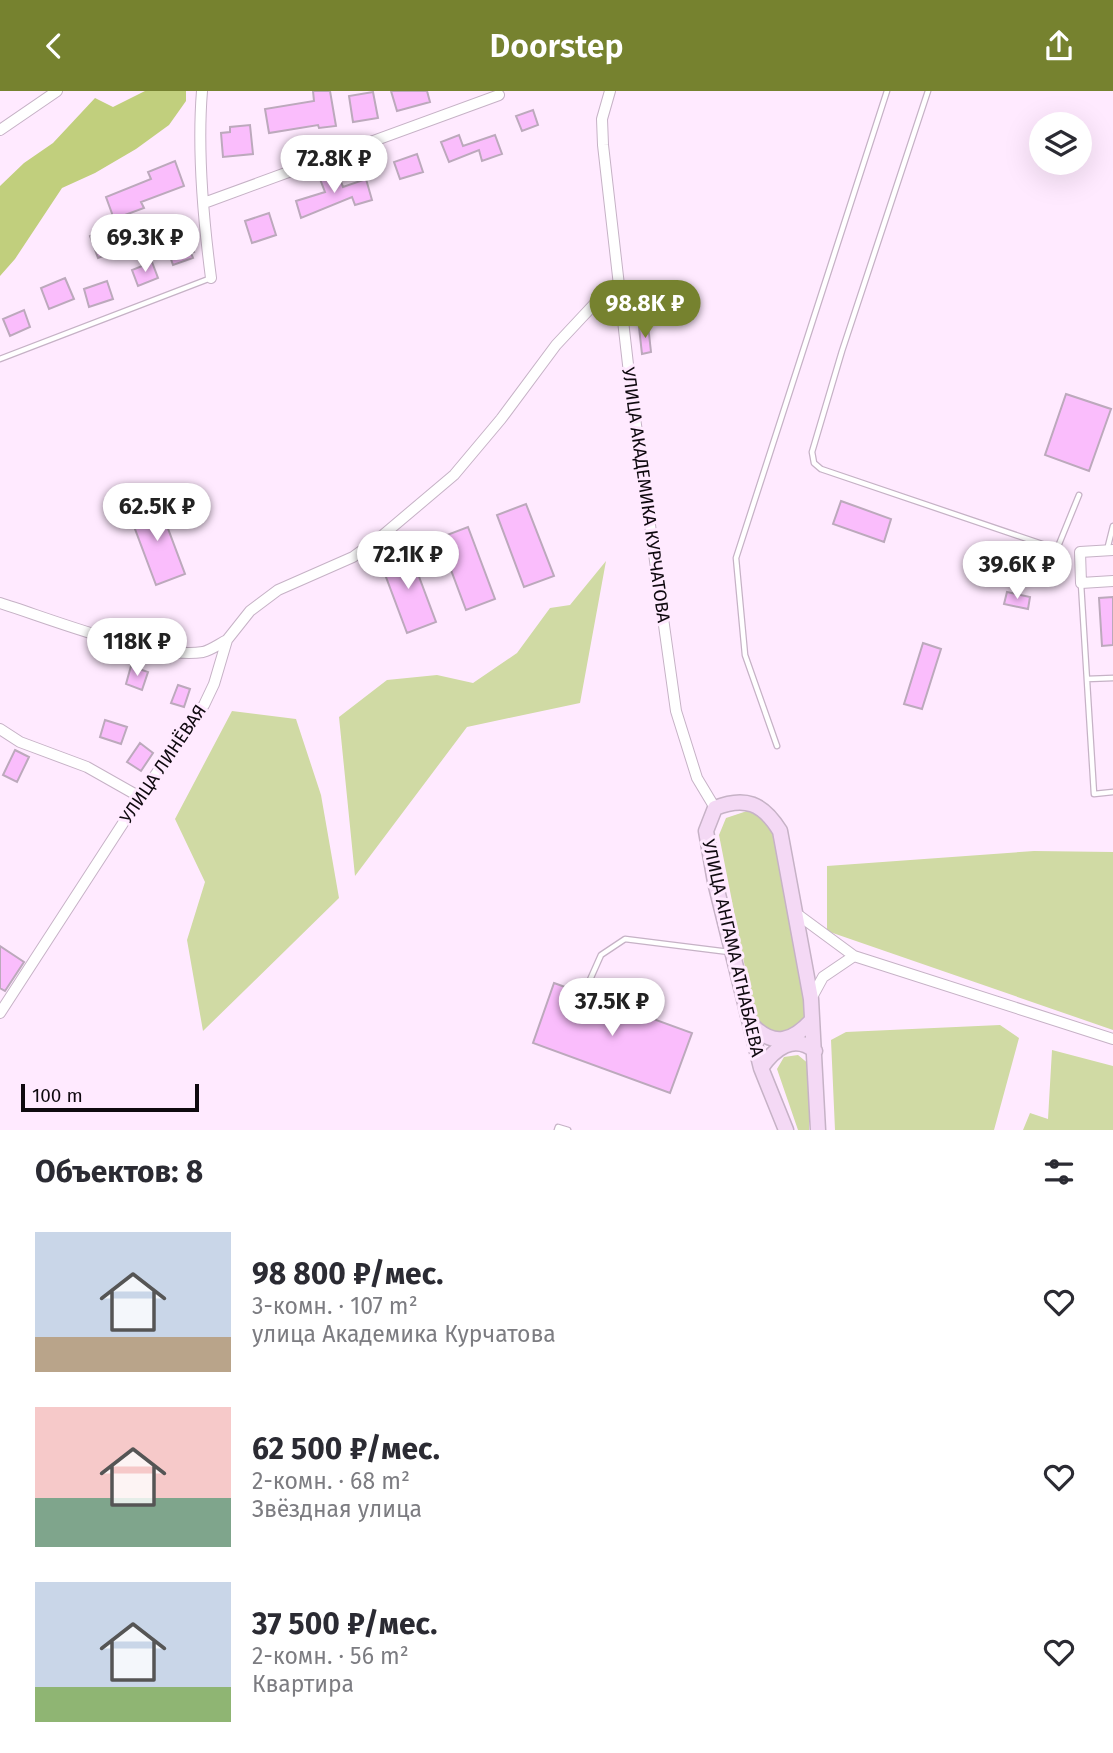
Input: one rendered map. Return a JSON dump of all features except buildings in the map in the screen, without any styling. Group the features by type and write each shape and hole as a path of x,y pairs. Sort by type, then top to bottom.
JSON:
{"street":[{"path":"0,131 57,91"},
{"path":"202,91 201,152 211,278"},
{"name":"УЛИЦА АКАДЕМИКА КУРЧАТОВА","path":"610,91 602,119 603,145 630,382 676,711 697,778 715,809"},
{"path":"204,203 499,95"},
{"name":"УЛИЦА ЛИНЁВАЯ","path":"0,1013 140,797 204,705 214,684 227,640 250,611 278,590 353,557 454,475 501,419 556,345 599,299 620,294"},
{"path":"1110,550 1080,552 1081,583 1113,581"},
{"path":"0,603 127,643 184,653 206,651 227,640"},
{"path":"0,729 20,742 88,767 140,797"},
{"path":"715,809 732,802 755,805 771,817 780,831 811,999 818,1130"},
{"name":"УЛИЦА АНГАМА АТНАБАЕВА","path":"715,809 706,831 715,882 761,1068 786,1130"},
{"path":"797,914 854,957 1113,1039"},
{"path":"811,999 823,977 854,957"},
{"path":"751,1024 762,1036 775,1040 798,1034 812,1020"},
{"path":"761,1068 769,1056 788,1044 807,1044 815,1051"}],"lane":[{"path":"777,746 746,655 736,558 887,91"},
{"path":"928,91 842,351 812,452 814,463 821,469 1057,549 1079,495"},
{"path":"0,359 211,278"},
{"path":"1110,550 1113,526"},
{"path":"1081,583 1094,794 1113,792"},
{"path":"1087,679 1113,678"},
{"path":"589,982 601,955 625,939 733,953"},
{"path":"557,1130 558,1127 568,1130"}],"shaded area":[{"path":"145,91 186,91 186,101 169,125 136,149 95,173 62,188 15,259 0,276 0,186 24,163 53,143 95,98 113,107"},
{"path":"606,561 580,703 467,727 355,876 339,717 387,680 437,675 473,683 517,653 550,608 570,605"},
{"path":"232,711 296,719 321,795 339,898 203,1031 187,940 205,882 175,819"},
{"path":"747,811 766,819 774,831 807,1008 805,1021 780,1035 766,1032 755,1018 719,835 726,818"},
{"path":"1034,851 1113,852 1113,1030 827,931 827,866"},
{"path":"1000,1025 1019,1038 994,1130 835,1130 831,1040 846,1032"},
{"path":"1052,1050 1113,1066 1113,1130 1023,1130 1030,1113 1048,1119"},
{"path":"798,1055 810,1065 809,1130 798,1130 777,1069 784,1057"}]}
